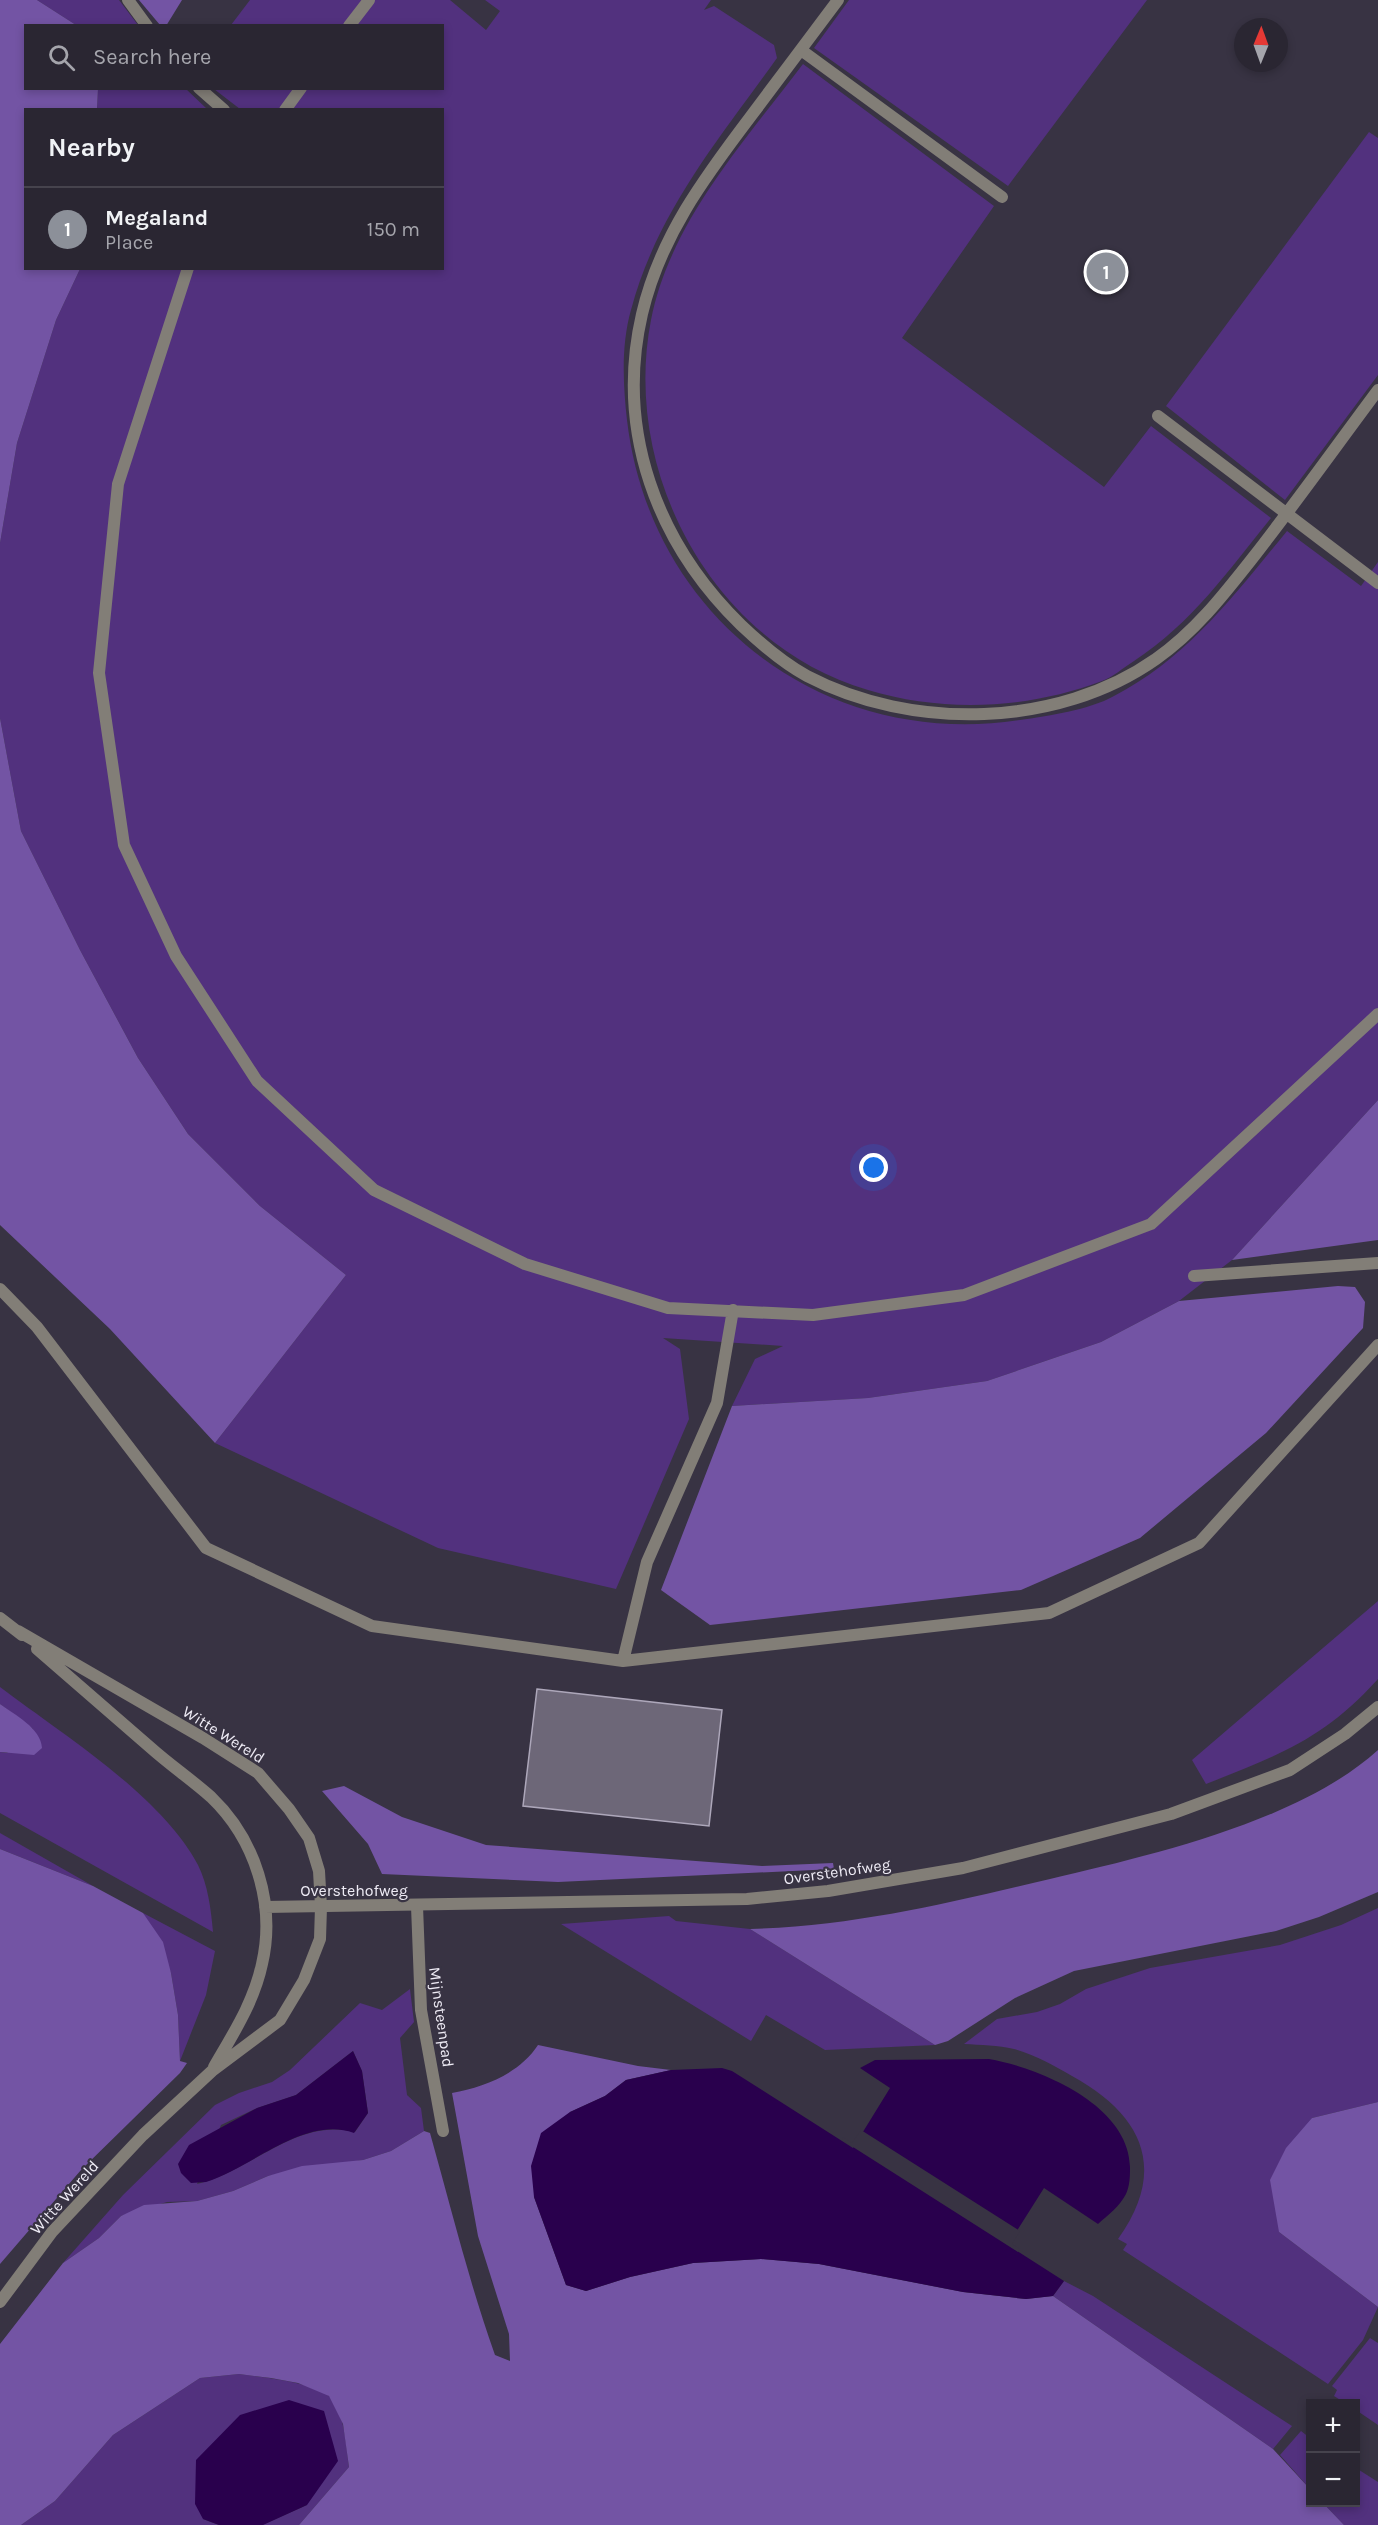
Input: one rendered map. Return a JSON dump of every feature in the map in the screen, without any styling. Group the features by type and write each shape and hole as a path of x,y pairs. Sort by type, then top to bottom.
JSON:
{"street":[{"path":"128,0 146,24"},
{"path":"351,24 369,0"},
{"path":"837,0 704,179 663,248 641,315 634,381 639,448 657,504 682,556 718,602 760,643 806,676 866,700 929,712 986,715 1045,707 1107,687 1156,659 1206,617 1378,390"},
{"path":"801,50 1002,197"},
{"path":"201,90 222,108"},
{"path":"286,108 300,90"},
{"path":"187,270 118,483 99,673 124,845 176,956 257,1081 374,1190 525,1264 668,1308 813,1315 964,1295 1151,1224 1378,1014"},
{"path":"1158,416 1378,583"},
{"path":"1194,1276 1378,1263"},
{"path":"0,1289 37,1326 206,1548 372,1626 623,1661 1049,1613 1198,1543 1378,1345"},
{"path":"623,1661 647,1562 717,1403 733,1310"},
{"name":"Witte Wereld","path":"0,1618 212,1798 243,1836 256,1865 265,1907 266,1935 263,1964 251,2001 212,2071"},
{"name":"Witte Wereld","path":"0,2302 52,2232 143,2135 212,2071 280,2020 303,1980 320,1939 321,1907 319,1870 309,1838 289,1809 258,1773 203,1738 18,1631"},
{"name":"Overstehofweg","path":"265,1907 747,1899 828,1891 963,1868 1171,1814 1290,1770 1345,1734 1378,1707"},
{"name":"Mijnsteenpad","path":"417,1906 422,2010 443,2131"}],"shaded area":[{"path":"0,0 37,0 74,24 24,24 24,90 98,90 97,108 24,108 24,270 80,270 56,320 17,443 0,543"},
{"path":"37,0 119,0 137,24 74,24"},
{"path":"139,0 182,0 167,24 159,24"},
{"path":"250,0 450,0 486,30 500,11 485,0 711,0 704,10 714,6 774,45 777,58 692,178 673,209 642,274 631,310 624,351 625,393 627,420 642,491 671,554 710,609 759,655 816,690 879,713 948,724 1020,720 1068,712 1114,696 1141,681 1165,663 1209,622 1287,531 1361,586 1378,562 1378,1100 1232,1260 1179,1301 1101,1342 987,1381 868,1398 732,1406 755,1359 783,1346 663,1338 680,1349 689,1419 616,1589 438,1548 215,1443 346,1275 260,1206 188,1134 138,1058 80,950 21,831 0,718 0,543 17,443 56,320 80,270 444,270 444,108 239,108 215,90 444,90 444,24 232,24"},
{"path":"849,0 1147,0 1008,186 814,48"},
{"path":"803,64 994,206 902,338 1104,487 1151,426 1271,518 1208,595 1174,630 1155,646 1106,679 1045,697 986,705 926,702 868,690 813,667 765,635 724,594 690,546 666,493 651,436 645,378 651,320 661,284 692,216 734,153"},
{"path":"98,90 187,90 206,108 97,108"},
{"path":"1369,132 1378,138 1378,375 1285,500 1166,406"},
{"path":"0,718 21,831 80,950 138,1058 188,1134 260,1206 346,1275 215,1443 110,1329 0,1225"},
{"path":"1378,1100 1378,1240 1232,1260"},
{"path":"1338,1286 1355,1287 1365,1302 1363,1328 1266,1433 1140,1538 1021,1590 710,1625 661,1590 732,1406 868,1398 987,1381 1101,1342 1179,1301"},
{"path":"1378,1601 1378,1679 1339,1717 1319,1731 1278,1754 1206,1784 1192,1760"},
{"path":"0,1687 109,1768 161,1815 182,1839 198,1865 204,1881 213,1932 0,1813 0,1752 7,1753 33,1729 0,1704"},
{"path":"0,1704 37,1734 42,1748 34,1755 0,1752"},
{"path":"1378,1750 1378,1892 1319,1917 1276,1931 1074,1971 1015,1998 948,2041 935,2045 750,1929 827,1923 902,1912 1133,1859 1267,1816 1308,1797 1346,1775"},
{"path":"344,1786 402,1817 486,1845 762,1866 833,1863 834,1869 558,1882 382,1874 368,1844 322,1791"},
{"path":"0,1833 93,1886 0,1849"},
{"path":"0,1849 93,1886 143,1913 163,1942 178,2015 180,2061 187,2063 180,2073 81,2170 0,2264"},
{"path":"1378,1908 1378,2102 1312,2118 1279,2232 1378,2307 1363,2340 1328,2384 1123,2250 1127,2244 1118,2239 1133,2213 1142,2189 1144,2167 1140,2146 1131,2126 1116,2108 1096,2091 1037,2057 1008,2048 964,2044 997,2019 1037,2012 1060,2004 1086,1989 1150,1968 1280,1945 1341,1925"},
{"path":"143,1913 215,1951 206,1995 180,2061 178,2015 171,1973"},
{"path":"669,1916 676,1921 750,1929 935,2045 825,2050 766,2015 751,2041 561,1924"},
{"path":"410,1989 414,2022 400,2038 407,2095 421,2108 424,2131 391,2151 363,2160 268,2176 233,2191 197,2201 167,2202 121,2216 99,2238 63,2263 123,2195 215,2105 239,2093 272,2082 290,2070 360,2003 382,2010","holes":["353,2051 362,2071 368,2113 355,2132 333,2129 313,2132 274,2148 217,2178 197,2184 221,2125 257,2108 296,2095"]},
{"path":"538,2045 638,2066 671,2070 626,2080 605,2096 570,2112 534,2197 566,2285 586,2291 630,2277 693,2263 761,2259 819,2264 963,2292 1026,2299 1053,2296 1273,2449 1306,2485 1306,2507 1327,2507 1344,2525 299,2525 349,2467 343,2424 329,2396 298,2383 239,2374 200,2378 113,2435 55,2501 21,2525 0,2525 0,2344 63,2263 99,2238 121,2216 144,2205 197,2201 233,2191 268,2176 302,2166 363,2160 391,2151 424,2131 430,2133 495,2355 510,2361 509,2334 478,2236 452,2093 500,2078 530,2055"},
{"path":"353,2051 362,2071 368,2113 354,2133 335,2129 317,2131 298,2137 206,2182 191,2183 181,2173 178,2164 189,2145 257,2108 296,2095"},
{"path":"989,2059 1032,2071 1078,2093 1115,2125 1126,2145 1130,2167 1127,2191 1117,2206 1098,2224 1044,2188 1008,2245 1064,2281 1053,2296 1026,2299 963,2292 819,2264 761,2259 693,2263 630,2277 586,2291 566,2285 534,2197 531,2166 541,2133 570,2112 605,2096 626,2080 671,2070 722,2068 732,2071 853,2148 890,2088 860,2068 875,2060"},
{"path":"1378,2102 1378,2307 1279,2232 1270,2180 1286,2148 1312,2118"},
{"path":"1064,2281 1093,2296 1292,2426 1273,2449 1053,2296"},
{"path":"1370,2338 1378,2343 1378,2425 1360,2413 1360,2399 1339,2399 1334,2396 1337,2390 1332,2386"},
{"path":"239,2374 286,2381 321,2391 329,2396 342,2420 349,2467 299,2525 262,2525 307,2505 203,2519 219,2525 21,2525 55,2501 113,2435 200,2378"},
{"path":"289,2400 324,2411 338,2461 307,2505 263,2525 219,2525 203,2519 195,2504 196,2460 240,2415"},
{"path":"1301,2431 1306,2435 1306,2484 1280,2455"},
{"path":"1360,2471 1378,2482 1378,2525 1344,2525 1327,2507 1360,2507"}],"pier":[{"path":"861,2130 1020,2231 1012,2244 1020,2249 1018,2252 842,2140 843,2137 852,2143"}],"building":[{"path":"537,1689 722,1710 709,1826 523,1806"}],"place":[{"name":"Megaland","path":"1106,272"}]}
